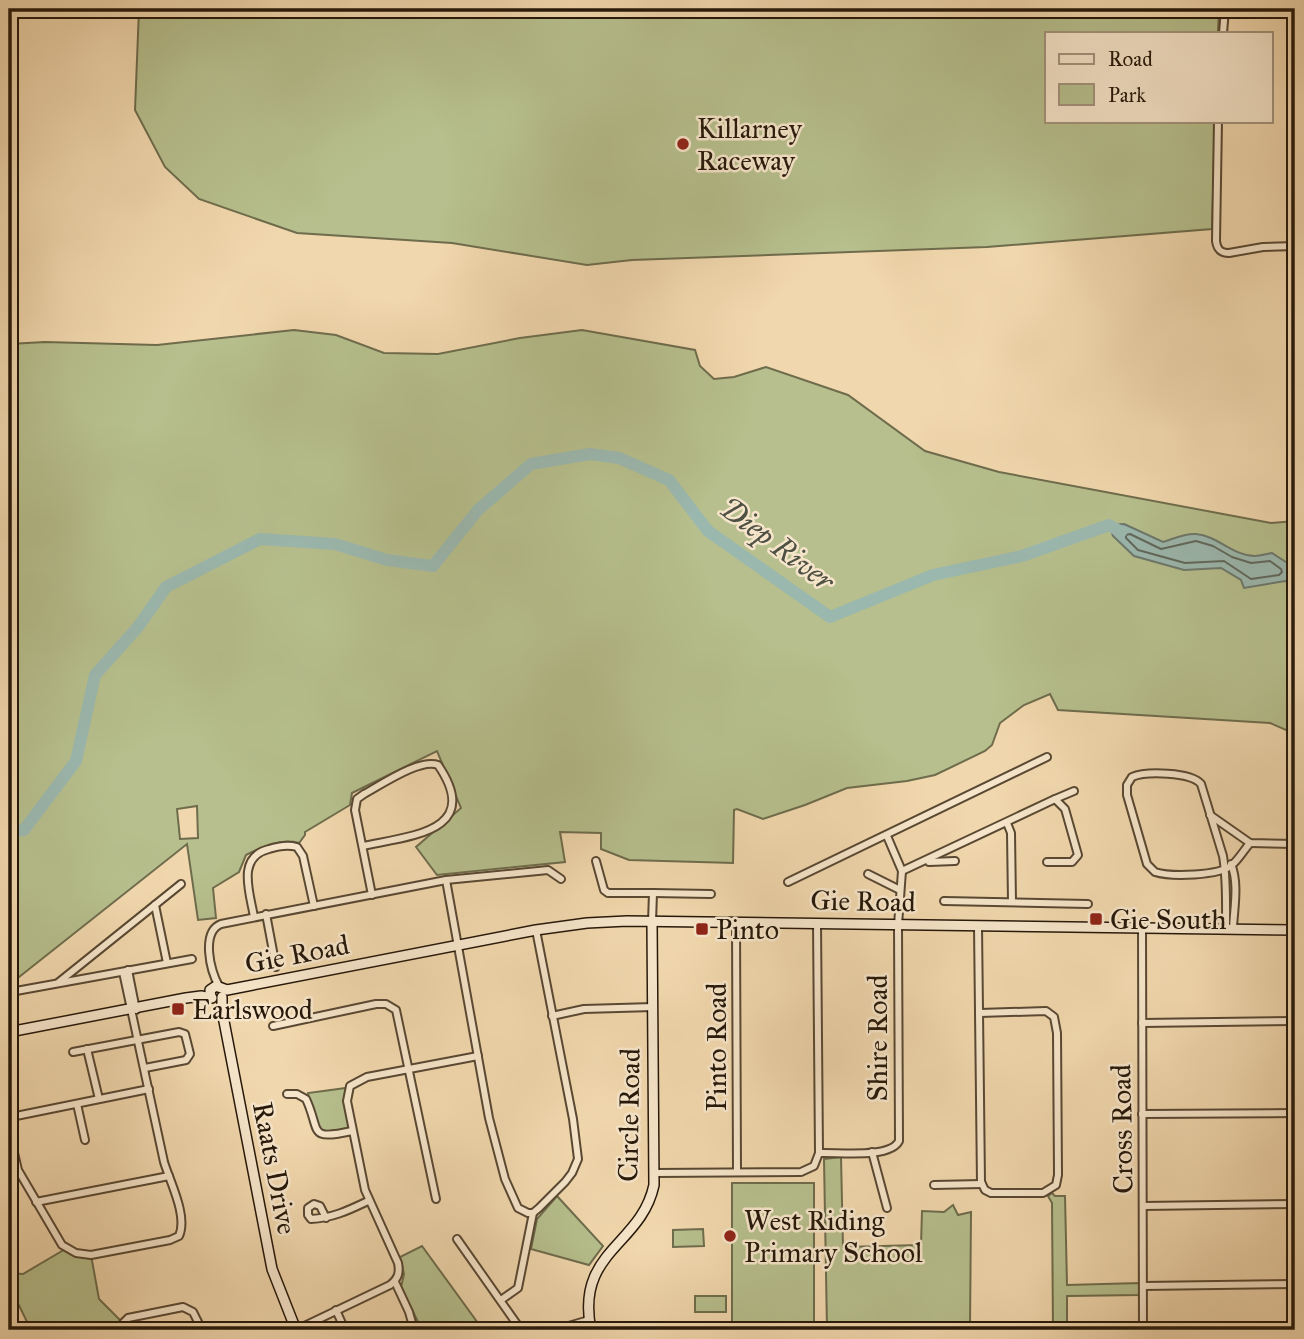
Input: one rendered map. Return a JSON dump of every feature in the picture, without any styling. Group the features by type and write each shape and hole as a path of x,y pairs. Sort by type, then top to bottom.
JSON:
{"street":[{"path":"1223,32 1224,9"},
{"path":"1218,122 1218,249 1228,253 1263,247 1295,246"},
{"path":"788,883 1047,757"},
{"path":"363,845 426,832 449,816 453,797 438,765 418,765 359,797 355,807 372,895"},
{"path":"1230,928 1228,867 1201,784 1192,776 1145,774 1132,777 1127,785 1127,795 1147,864 1151,869 1160,873 1203,874 1228,867 1250,843"},
{"path":"887,836 902,871 1074,791"},
{"path":"1047,862 1072,862 1078,855 1065,809 1055,799"},
{"path":"1209,814 1250,843 1295,844"},
{"path":"1007,823 1011,833 1012,902"},
{"path":"254,917 247,877 250,863 265,850 285,845 297,847 303,856 314,906"},
{"path":"596,861 604,890 608,893 711,894"},
{"path":"924,863 955,861"},
{"path":"216,991 209,939 212,930 221,924 446,880 548,870 561,879"},
{"name":"Shire Road","path":"872,1152 882,1153 894,1149 899,1141 898,925 902,871"},
{"path":"868,874 901,890"},
{"path":"446,880 489,1118 505,1179 520,1210 533,1213"},
{"path":"58,984 180,885 185,895"},
{"path":"652,922 653,893"},
{"path":"944,901 1088,904"},
{"path":"155,905 167,963"},
{"path":"266,914 276,967"},
{"name":"Circle Road","path":"590,1325 587,1303 592,1279 610,1251 645,1209 652,1190 652,922"},
{"name":"Gie Road","path":"9,1032 536,930 587,923 817,923 1295,930"},
{"name":"Pinto Road","path":"736,923 737,1172"},
{"path":"654,1173 801,1172 814,1166 819,1153 817,923"},
{"path":"978,926 982,1184 988,1192 1046,1192 1056,1185 1058,1033 1054,1017 1046,1011 980,1013"},
{"name":"Cross Road","path":"1142,928 1143,1330"},
{"path":"501,1300 518,1288 533,1213 572,1173 578,1158 536,930"},
{"path":"16,991 192,959"},
{"path":"80,964 75,973 80,979"},
{"path":"9,1131 16,1165 57,1240 76,1253 90,1255 157,1243 175,1239 181,1232 174,1186 164,1162 125,971"},
{"name":"Raats Drive","path":"216,991 272,1269 296,1330"},
{"path":"273,1026 376,1004 386,1004 396,1010 436,1199"},
{"path":"552,1016 584,1009 653,1007"},
{"path":"1142,1023 1295,1021"},
{"path":"74,1052 183,1032 185,1034 190,1054 186,1059 145,1068"},
{"path":"87,1049 99,1099"},
{"path":"296,1330 395,1282 400,1271 368,1200 347,1101 350,1086 367,1077 478,1056"},
{"path":"9,1124 16,1116 149,1089"},
{"path":"286,1094 297,1094 306,1099 314,1128 321,1134 334,1135 352,1131"},
{"path":"77,1104 85,1140"},
{"path":"1142,1114 1295,1113"},
{"path":"819,1153 872,1152 887,1208"},
{"path":"37,1202 169,1176"},
{"path":"934,1185 982,1184"},
{"path":"326,1218 368,1200"},
{"path":"1143,1206 1295,1204"},
{"path":"457,1239 522,1330"},
{"path":"395,1282 414,1330"},
{"path":"1143,1286 1295,1284"},
{"path":"121,1330 128,1318 180,1307 191,1310 202,1330"},
{"path":"336,1310 345,1330"},
{"path":"555,1330 590,1325"}],"green space":[{"name":"Killarney Raceway","path":"139,9 1219,9 1218,32 1045,32 1045,122 1215,122 1212,229 987,247 632,260 587,265 452,243 297,233 199,199 165,167 135,110"},
{"path":"294,330 336,335 384,353 438,354 520,338 582,330 695,350 700,366 714,379 734,377 766,367 848,395 925,451 999,472 1271,523 1295,521 1295,734 1270,723 1058,710 1050,694 1024,705 1000,723 992,745 985,751 935,775 847,788 763,819 734,810 733,863 629,860 601,849 601,833 560,832 565,862 437,875 416,847 461,808 437,751 352,793 350,805 305,832 299,843 279,842 246,855 239,872 213,888 216,918 198,920 187,844 9,985 9,344 45,342 157,345","holes":["197,806 198,838 180,839 177,809"]},
{"path":"346,1088 352,1131 329,1134 313,1125 308,1093"},
{"path":"841,1157 843,1247 921,1245 922,1211 944,1212 953,1205 958,1215 971,1212 970,1330 827,1330 824,1159"},
{"path":"732,1183 814,1183 814,1325 732,1325"},
{"path":"1052,1193 1055,1196 1065,1196 1067,1285 1140,1283 1140,1295 1067,1296 1067,1330 1053,1330 1052,1203 1048,1196"},
{"path":"557,1196 603,1246 589,1265 531,1249 537,1219"},
{"path":"703,1229 704,1246 673,1247 673,1230"},
{"path":"422,1246 483,1330 422,1330 401,1287 404,1274 400,1257"},
{"path":"67,1248 91,1255 99,1299 123,1323 120,1330 99,1322 83,1330 31,1330 9,1288 9,1273 23,1274"},
{"path":"695,1296 726,1296 726,1312 695,1312"}],"water":[{"path":"1124,524 1163,542 1196,534 1247,555 1272,553 1295,568 1295,586 1285,581 1244,588 1241,580 1221,568 1184,570 1134,556 1113,536 1109,525"}],"waterway":[{"name":"Diep River","path":"9,832 24,830 76,761 95,675 138,627 166,587 260,539 335,544 387,560 433,566 478,510 531,464 590,454 619,458 669,480 708,531 830,617 933,575 1022,556 1109,525 1121,532"}],"place":[{"name":"Killarney Raceway","path":"683,144"},
{"name":"Gie South","path":"1096,919"},
{"name":"Pinto","path":"702,929"},
{"name":"Earlswood","path":"178,1009"},
{"name":"West Riding Primary School","path":"730,1236"}]}
